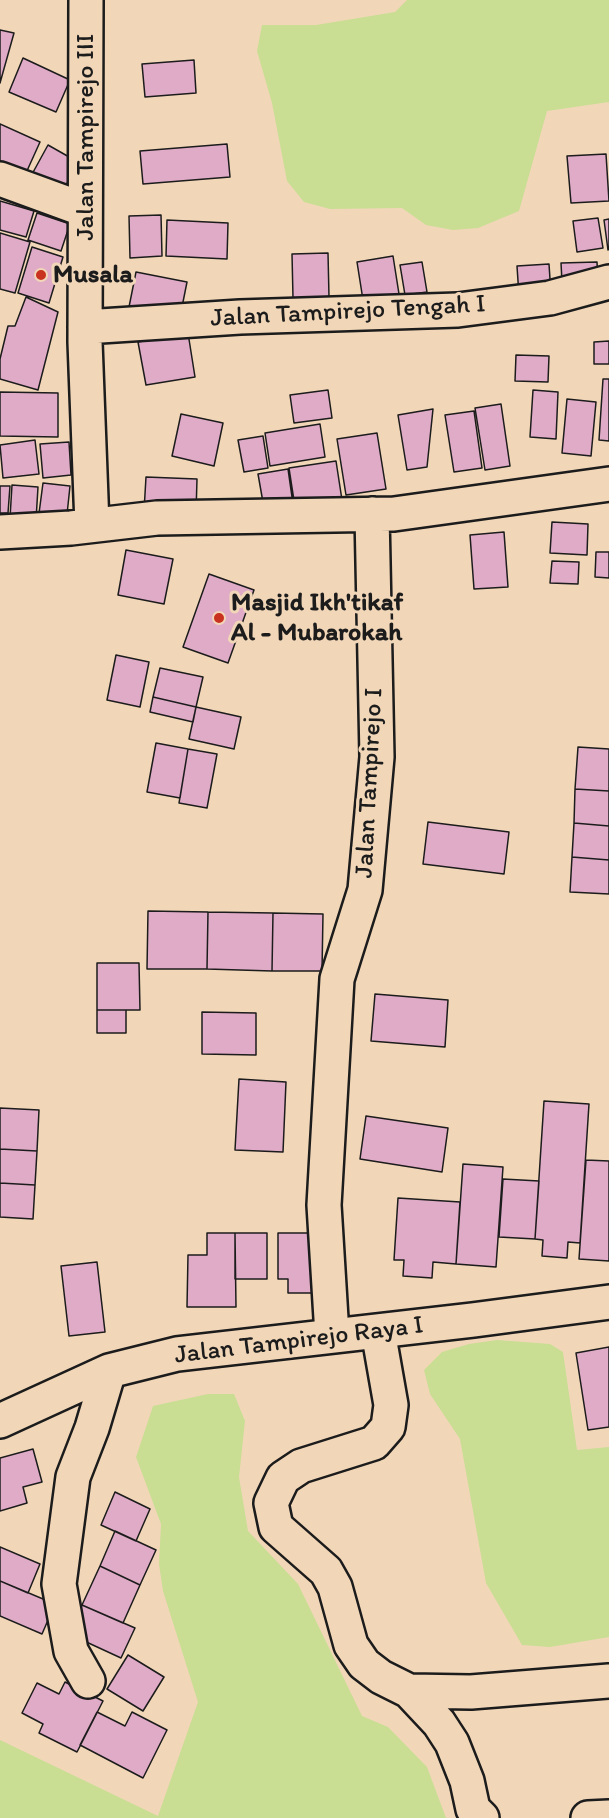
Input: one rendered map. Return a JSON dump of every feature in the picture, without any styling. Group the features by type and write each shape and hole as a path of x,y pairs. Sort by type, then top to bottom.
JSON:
{"street":[{"name":"Jalan Tampirejo III","path":"86,0 85,327 92,525"},
{"path":"0,179 86,210"},
{"name":"Jalan Tampirejo Tengah I","path":"85,327 240,317 458,310 550,298 609,282"},
{"path":"0,532 157,518 394,513 609,484"},
{"name":"Jalan Tampirejo I","path":"332,1335 324,1206 337,979 364,890 377,757 372,514"},
{"name":"Jalan Tampirejo Raya I","path":"0,1421 109,1371 177,1354 609,1302"},
{"path":"378,1331 391,1405 388,1427 374,1443 301,1466 284,1478 271,1503 276,1527 326,1571 335,1587 351,1645 364,1664 381,1677 409,1691 439,1723 452,1743 467,1781 473,1809 482,1818"},
{"path":"88,1681 71,1651 59,1584 73,1477 92,1428 109,1371"},
{"path":"409,1691 471,1692 609,1681"},
{"path":"588,1818 609,1817"}],"green space":[{"path":"407,0 609,0 609,102 547,111 519,211 478,228 453,230 426,225 402,208 330,209 304,202 287,181 272,103 257,51 262,25 316,25 395,12"},
{"path":"497,1340 550,1344 563,1352 577,1450 609,1447 609,1637 550,1647 522,1645 486,1583 460,1439 430,1394 424,1370 442,1352 469,1344"},
{"path":"208,1394 234,1394 245,1421 239,1477 248,1531 298,1584 362,1716 388,1727 427,1767 446,1818 0,1818 0,1740 158,1816 198,1702 163,1591 159,1564 161,1524 136,1457 153,1406"}],"building":[{"path":"0,30 14,33 0,83"},
{"path":"23,58 70,80 56,112 9,92"},
{"path":"194,60 196,93 145,97 142,64"},
{"path":"0,124 40,142 26,173 0,161"},
{"path":"227,144 230,177 143,184 140,151"},
{"path":"48,145 78,162 62,193 31,176"},
{"path":"606,154 609,201 571,203 567,156"},
{"path":"0,201 34,211 26,237 0,230"},
{"path":"37,213 70,224 61,251 28,240"},
{"path":"161,215 162,256 130,258 129,216"},
{"path":"598,218 603,248 577,252 573,221"},
{"path":"609,219 609,249 608,250 604,220"},
{"path":"167,220 228,223 227,259 166,256"},
{"path":"0,233 30,242 15,293 0,289"},
{"name":"Musala","path":"32,247 63,257 49,303 18,293"},
{"path":"328,253 329,297 293,298 292,254"},
{"path":"393,256 399,294 363,300 357,262"},
{"path":"422,262 427,292 405,295 400,265"},
{"path":"597,262 598,281 562,282 561,263"},
{"path":"549,264 551,294 519,296 517,266"},
{"path":"136,272 187,282 180,317 129,307"},
{"path":"26,297 58,312 38,390 0,379 0,359 8,326 15,326"},
{"path":"188,333 195,377 146,385 138,342"},
{"path":"609,341 609,364 594,364 594,342"},
{"path":"516,355 549,356 548,382 515,381"},
{"path":"603,379 609,379 609,441 599,440"},
{"path":"328,390 332,418 294,423 290,395"},
{"path":"533,390 558,392 556,439 530,437"},
{"path":"0,392 58,393 58,437 0,436"},
{"path":"567,399 596,402 591,456 562,453"},
{"path":"501,404 510,466 485,470 475,408"},
{"path":"433,409 427,467 407,470 398,415"},
{"path":"474,411 482,468 454,472 445,415"},
{"path":"181,414 223,423 214,466 172,456"},
{"path":"320,424 325,457 270,466 265,433"},
{"path":"377,433 386,489 346,495 337,439"},
{"path":"263,436 268,468 244,472 238,440"},
{"path":"35,440 39,474 3,478 0,445"},
{"path":"69,442 71,475 43,478 40,444"},
{"path":"336,461 342,500 295,507 289,468"},
{"path":"288,469 293,504 264,508 258,474"},
{"path":"146,477 197,479 196,513 144,511"},
{"path":"43,483 70,486 66,524 38,521"},
{"path":"12,485 38,487 36,520 10,518"},
{"path":"0,486 10,486 8,513 0,513"},
{"path":"552,522 588,524 587,555 550,553"},
{"path":"504,532 508,587 474,589 470,535"},
{"path":"126,550 173,559 164,604 118,595"},
{"path":"596,552 609,552 609,578 595,577"},
{"path":"552,561 579,562 578,584 550,583"},
{"name":"Masjid Ikh'tikaf Al - Mubarokah","path":"209,574 254,590 228,663 183,647"},
{"path":"116,655 149,662 140,707 107,700"},
{"path":"160,668 203,677 196,707 153,697"},
{"path":"153,697 196,707 193,722 150,712"},
{"path":"196,707 241,717 234,749 189,739"},
{"path":"156,743 188,749 180,798 147,792"},
{"path":"578,747 609,749 609,791 575,789"},
{"path":"188,749 217,754 207,808 179,803"},
{"path":"575,789 609,791 609,826 574,823"},
{"path":"428,822 509,832 504,874 423,864"},
{"path":"574,823 609,826 609,860 572,857"},
{"path":"572,857 609,860 609,894 570,892"},
{"path":"148,911 208,912 207,969 147,969"},
{"path":"208,912 273,913 272,971 207,969"},
{"path":"273,913 323,914 322,971 272,971"},
{"path":"97,963 139,963 140,1010 97,1010"},
{"path":"375,994 448,1000 445,1047 371,1041"},
{"path":"97,1010 126,1010 126,1033 97,1033"},
{"path":"202,1012 256,1013 256,1055 202,1054"},
{"path":"239,1079 286,1082 283,1152 235,1150"},
{"path":"544,1101 589,1104 580,1243 568,1242 567,1258 542,1256 543,1240 535,1239"},
{"path":"0,1108 39,1110 37,1151 0,1149"},
{"path":"366,1116 448,1128 442,1172 360,1159"},
{"path":"0,1149 37,1151 35,1185 0,1183"},
{"path":"586,1160 609,1161 609,1261 579,1259"},
{"path":"463,1164 503,1167 496,1267 456,1264"},
{"path":"503,1179 539,1181 535,1239 499,1237"},
{"path":"0,1183 35,1185 33,1219 0,1217"},
{"path":"398,1198 460,1202 456,1264 433,1262 432,1278 403,1276 404,1260 394,1260"},
{"path":"207,1233 235,1233 236,1307 187,1307 188,1255 207,1255"},
{"path":"235,1233 267,1233 267,1279 235,1279"},
{"path":"278,1233 319,1233 319,1293 288,1293 288,1279 278,1279"},
{"path":"97,1262 105,1332 69,1336 61,1266"},
{"path":"609,1347 609,1427 588,1430 576,1353"},
{"path":"33,1449 42,1482 23,1487 27,1503 0,1511 0,1458"},
{"path":"115,1492 150,1509 136,1541 101,1525"},
{"path":"115,1531 156,1550 140,1585 100,1566"},
{"path":"0,1547 40,1564 28,1593 0,1581"},
{"path":"100,1566 140,1585 123,1623 82,1605"},
{"path":"0,1581 55,1604 42,1634 0,1616"},
{"path":"82,1605 135,1628 121,1658 69,1634"},
{"path":"128,1655 164,1677 143,1711 107,1689"},
{"path":"65,1682 103,1701 77,1752 39,1733 43,1724 22,1713 37,1683 59,1694"},
{"path":"97,1712 125,1726 132,1712 167,1730 143,1778 80,1745"}],"place":[{"name":"Musala","path":"41,275"},
{"name":"Masjid Ikh'tikaf Al - Mubarokah","path":"219,618"}]}
